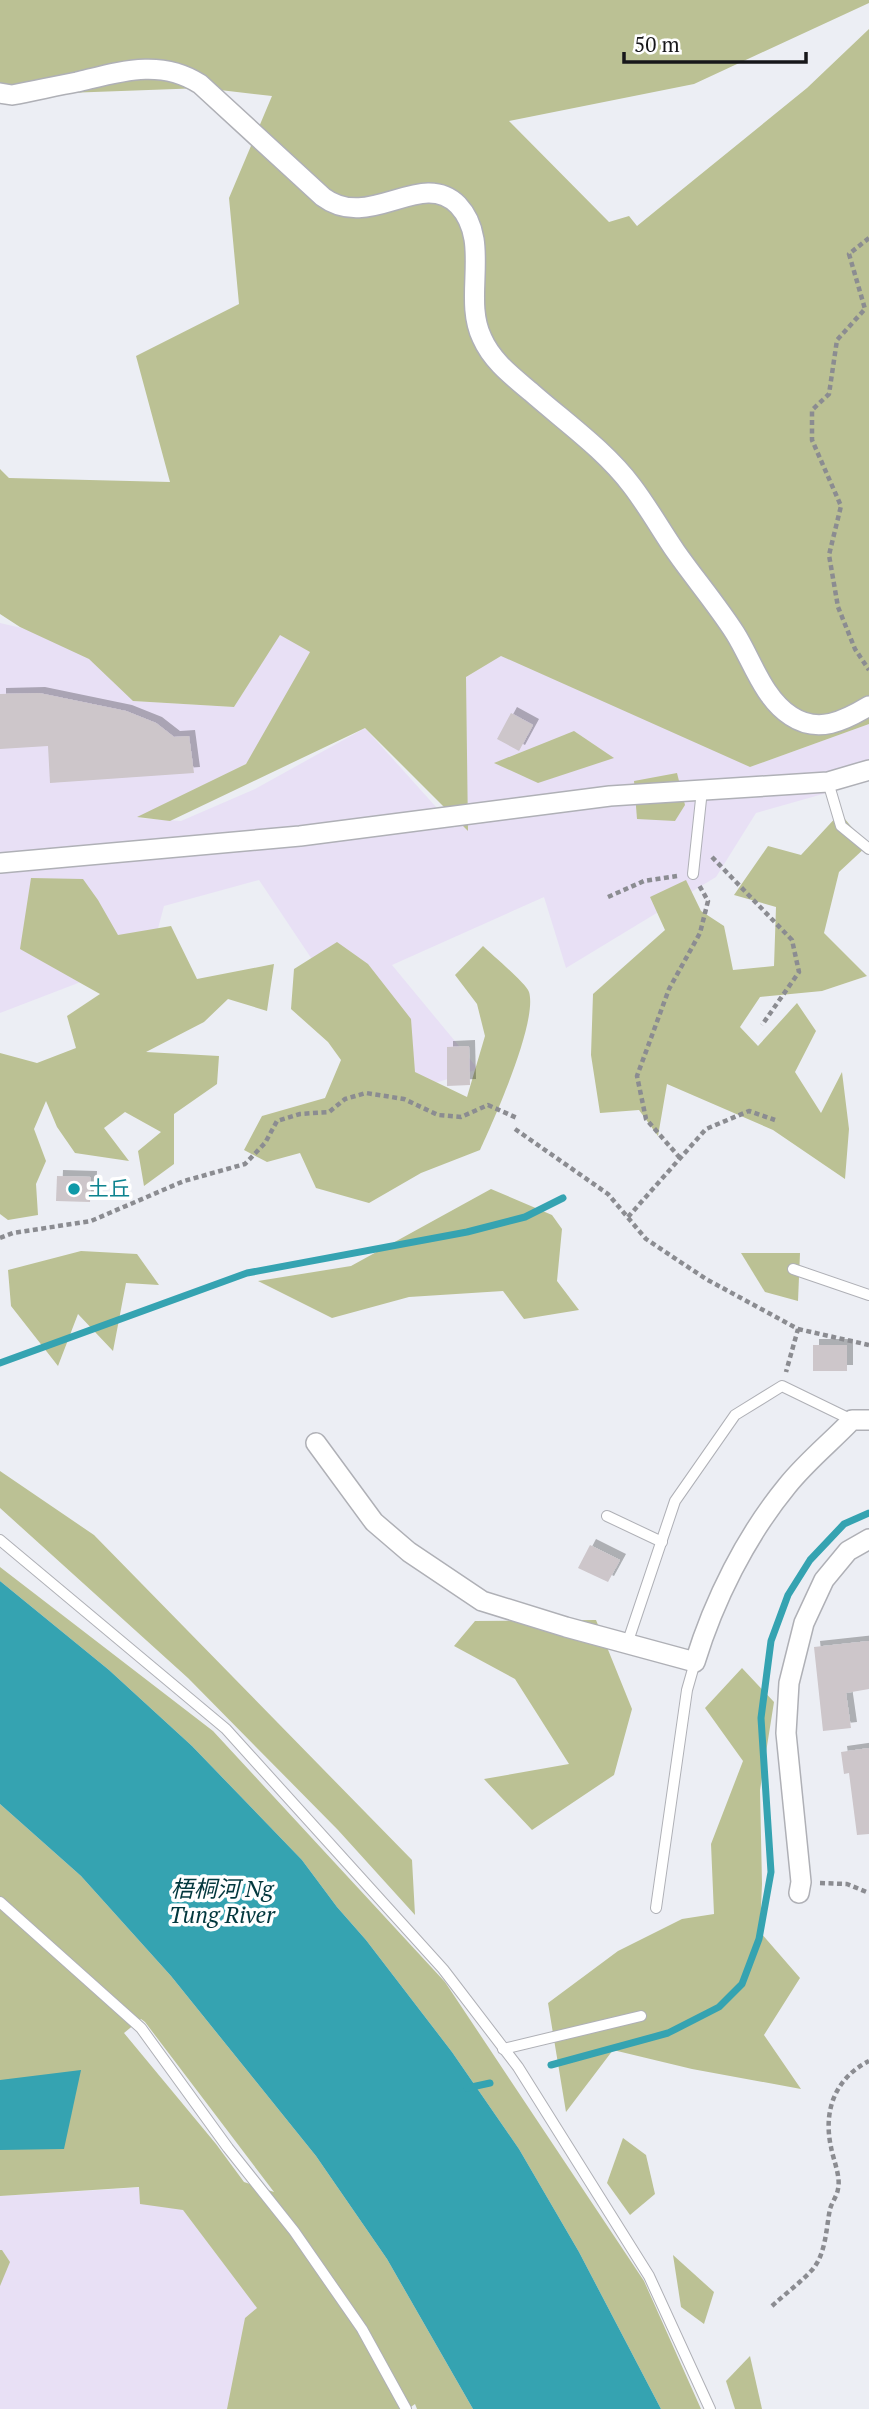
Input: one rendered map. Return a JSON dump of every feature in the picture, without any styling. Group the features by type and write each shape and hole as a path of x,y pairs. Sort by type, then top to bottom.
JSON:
{"street":[{"path":"0,93 12,95 135,69 169,71 190,78 212,94 323,198 338,207 365,208 427,193 452,200 468,220 474,240 476,319 486,345 503,368 602,454 631,485 730,626 779,706 803,722 824,726 845,719 869,706"},
{"path":"0,863 300,836 610,796 828,782 869,770"},
{"path":"316,1443 374,1522 410,1552 482,1601 695,1662 703,1636 745,1548 788,1485 861,1420"},
{"path":"800,1888 786,1734 789,1683 804,1623 824,1580 848,1551 869,1539"}],"lane":[{"path":"828,782 841,826 869,849"},
{"path":"692,874 702,790"},
{"path":"793,1269 869,1295"},
{"path":"627,1644 675,1501 735,1415 782,1385 861,1420"},
{"path":"607,1516 662,1542"},
{"path":"0,1540 226,1729 443,1969 518,2067 649,2276 710,2409"},
{"path":"656,1908 687,1690 695,1662"},
{"path":"0,1902 141,2028 228,2148 294,2231 362,2329 405,2409"},
{"path":"503,2049 642,2015"}],"path":[{"path":"869,237 849,254 865,309 837,340 829,394 812,410 812,440 841,506 829,555 838,607 855,649 869,670"},
{"path":"696,842 792,940 799,972 762,1025"},
{"path":"608,897 644,881 692,874 708,901 700,933 669,989 637,1076 646,1119 680,1158"},
{"path":"0,1238 13,1233 92,1222 184,1181 245,1164 265,1143 277,1121 300,1114 329,1112 345,1100 366,1093 404,1100 438,1115 460,1117 488,1105 517,1118"},
{"path":"628,1217 706,1129 749,1111 775,1120"},
{"path":"514,1129 608,1194 646,1239 706,1279 798,1329 869,1345"},
{"path":"782,1385 798,1329"},
{"path":"800,1888 847,1884 869,1893"},
{"path":"772,2306 813,2269 823,2249 831,2206 839,2187 828,2122 833,2096 842,2081 855,2068 869,2062"}],"shaded area":[{"path":"0,623 91,644 133,701 234,707 280,634 319,657 246,764 139,818 181,821 255,789 365,728 455,828 466,676 515,648 750,767 869,724 869,781 756,813 716,877 566,968 544,897 392,965 478,1069 402,1094 259,880 164,906 151,955 0,1013"},
{"path":"165,2186 258,2309 241,2409 0,2409 0,2196"}],"green space":[{"path":"0,0 869,0 869,3 694,84 509,121 609,222 629,216 637,226 807,88 869,29 869,724 750,767 501,656 466,677 468,831 365,728 170,821 137,817 246,764 310,652 280,635 234,707 133,701 89,659 20,627 0,614 0,469 9,478 170,482 136,356 239,304 229,198 272,96 203,88 12,95 0,91"},
{"path":"574,731 614,758 538,783 494,763"},
{"path":"677,773 685,805 675,821 637,819 634,781"},
{"path":"840,813 867,846 839,872 824,933 867,976 822,991 760,997 740,1027 758,1046 797,1003 816,1031 795,1072 821,1113 842,1072 849,1129 845,1179 773,1130 667,1084 658,1136 639,1110 600,1113 591,1055 593,994 665,930 650,897 686,880 701,911 724,926 733,970 774,966 776,907 734,895 768,846 801,855"},
{"path":"31,878 83,879 118,935 171,926 197,979 274,964 267,1011 228,999 204,1022 146,1052 219,1056 217,1084 174,1114 174,1164 144,1186 138,1151 161,1132 125,1112 104,1128 129,1161 75,1153 57,1127 46,1101 34,1129 46,1161 36,1184 38,1215 8,1220 0,1214 0,1053 37,1063 76,1048 67,1016 100,994 20,949"},
{"path":"337,942 368,964 411,1019 415,1072 467,1097 485,1036 477,1004 455,975 483,946 516,976 529,992 530,1006 521,1047 480,1150 421,1173 369,1203 316,1188 300,1153 267,1162 244,1150 262,1116 325,1098 341,1060 328,1042 291,1009 294,969"},
{"path":"491,1189 552,1215 562,1229 557,1281 579,1310 524,1319 503,1291 409,1297 332,1318 258,1281 351,1266"},
{"path":"81,1251 137,1254 159,1285 126,1283 113,1351 78,1314 58,1366 11,1306 8,1270"},
{"path":"741,1253 800,1253 798,1301 765,1292"},
{"path":"0,1471 94,1535 412,1860 415,1915 338,1830 188,1678 0,1508"},
{"path":"0,1567 213,1731 445,1982 644,2281 701,2409 661,2409 579,2252 519,2149 452,2052 302,1860 192,1746 109,1670 0,1581"},
{"path":"596,1620 632,1709 614,1775 532,1830 484,1779 569,1764 515,1679 454,1646 475,1621"},
{"path":"742,1668 774,1702 760,1790 760,1932 800,1978 764,2035 801,2089 692,2069 613,2050 566,2112 548,2003 618,1951 682,1919 714,1914 711,1844 743,1761 705,1708"},
{"path":"0,1804 81,1876 171,1976 316,2156 387,2259 473,2409 417,2409 415,2404 408,2409 227,2409 245,2318 257,2308 183,2210 140,2204 139,2187 0,2196","holes":["141,2019 274,2192 244,2182 124,2033"]},
{"path":"623,2138 646,2155 655,2194 630,2215 607,2183"},
{"path":"0,2250 10,2262 0,2286"},
{"path":"673,2255 714,2292 704,2324 681,2307"},
{"path":"750,2356 762,2409 735,2409 726,2381"}],"water":[{"name":"梧桐河 Ng Tung River","path":"0,1581 109,1670 192,1746 302,1860 366,1940 452,2052 519,2149 579,2252 661,2409 473,2409 387,2259 316,2156 171,1976 81,1876 0,1804"},
{"path":"81,2070 64,2149 0,2150 0,2080"}],"building":[{"path":"39,693 126,711 156,723 174,737 189,736 194,773 50,783 48,746 0,749 0,694"},
{"path":"511,713 533,725 519,751 497,739"},
{"path":"469,1046 470,1085 447,1086 447,1047"},
{"name":"土丘","path":"57,1176 91,1177 90,1202 56,1201"},
{"path":"813,1345 847,1345 847,1371 813,1371"},
{"path":"590,1545 620,1560 608,1582 578,1568"},
{"path":"869,1641 869,1689 846,1693 851,1728 823,1731 814,1647"},
{"path":"869,1748 869,1834 857,1835 849,1773 844,1774 841,1752"}],"waterway":[{"path":"0,1363 247,1273 467,1232 525,1217 563,1198"},
{"path":"551,2065 668,2033 719,2007 742,1984 759,1939 771,1872 761,1718 771,1641 788,1595 810,1560 844,1524 869,1513"},
{"path":"467,2088 490,2083"}],"place":[{"name":"土丘","path":"74,1189"}]}
